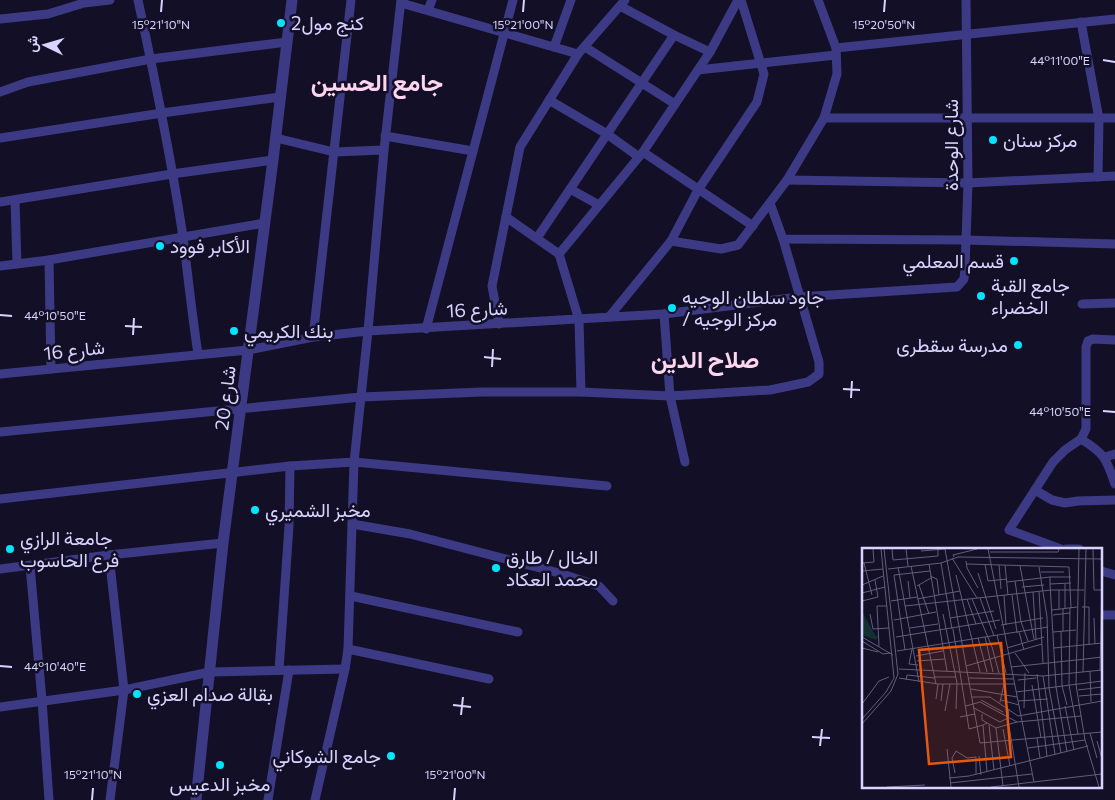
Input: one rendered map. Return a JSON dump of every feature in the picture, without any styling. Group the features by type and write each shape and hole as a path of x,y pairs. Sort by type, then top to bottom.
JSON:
{"street":[{"path":"0,19 48,14 84,3 110,0"},
{"path":"138,0 162,113 182,236 198,354"},
{"name":"شارع 20","path":"196,800 223,543 276,138 292,0"},
{"path":"312,337 351,0"},
{"path":"428,10 432,0"},
{"path":"426,329 513,0"},
{"path":"554,47 571,0"},
{"path":"559,254 641,154 710,52 739,0"},
{"path":"609,317 671,242 698,190 757,102 764,74 739,0"},
{"path":"671,242 721,249 738,245 786,180 824,118 837,74 836,51 818,0"},
{"name":"شارع الوحدة","path":"957,287 964,279 968,183 966,0"},
{"path":"315,800 348,649 354,462 384,150 401,1 578,54"},
{"path":"499,324 492,286 520,146 578,54 623,3 674,35 710,52"},
{"path":"698,70 761,64 836,51 967,34 1115,19"},
{"path":"1081,22 1099,119 1098,177"},
{"path":"537,238 674,35"},
{"path":"0,92 28,82 151,59 287,42"},
{"path":"585,47 675,104"},
{"path":"0,138 280,97"},
{"path":"549,100 641,154 753,226"},
{"path":"824,118 1115,118"},
{"path":"386,136 473,151"},
{"path":"276,138 334,152 384,150"},
{"path":"0,202 172,174 273,160"},
{"path":"786,180 968,183 1115,176"},
{"path":"570,189 599,205"},
{"path":"15,200 17,264"},
{"path":"0,432 361,397 482,392 581,392 670,396 770,390 808,382 819,374 819,362 783,239 770,203"},
{"path":"506,217 559,254 579,320 581,392"},
{"path":"0,266 49,260 265,223"},
{"path":"783,239 965,240 1115,244"},
{"path":"49,260 51,368"},
{"name":"شارع 16","path":"0,374 248,350 312,337 368,331 664,314 799,297 957,287"},
{"path":"1082,304 1115,303"},
{"path":"664,314 670,396 684,462"},
{"path":"1058,548 1009,530 1052,462 1081,439 1086,429 1086,347 1088,340 1115,340"},
{"path":"1081,439 1105,457 1115,484"},
{"path":"1105,457 1115,454"},
{"path":"0,499 290,466 354,462 607,486"},
{"path":"278,670 289,526 290,466"},
{"path":"1035,490 1052,500 1065,503 1115,500"},
{"path":"352,524 410,534 559,573 599,586 613,601"},
{"path":"0,569 223,543"},
{"path":"109,555 124,690 110,800"},
{"path":"30,566 49,800"},
{"path":"1102,572 1115,575"},
{"path":"351,596 518,632"},
{"path":"1102,615 1115,615"},
{"path":"348,649 489,679"},
{"path":"0,707 124,690 210,672 345,669"},
{"path":"268,800 289,670"}],"place":[{"name":"كنج مول2","path":"281,23"},
{"name":"مركز سنان","path":"993,140"},
{"name":"الأكابر فوود","path":"160,246"},
{"name":"قسم المعلمي","path":"1014,261"},
{"name":"جامع القبة الخضراء","path":"981,296"},
{"name":"جاود سلطان الوجيه / مركز الوجيه","path":"672,308"},
{"name":"بنك الكريمي","path":"234,331"},
{"name":"مدرسة سقطرى","path":"1018,345"},
{"name":"مخبز الشميري","path":"255,510"},
{"name":"جامعة الرازي فرع الحاسوب","path":"10,549"},
{"name":"الخال / طارق محمد العكاد","path":"496,568"},
{"name":"بقالة صدام العزي","path":"137,694"},
{"name":"جامع الشوكاني","path":"391,756"},
{"name":"مخبز الدعيس","path":"220,765"}],"district":[{"name":"جامع الحسين","path":"377,83"},
{"name":"صلاح الدين","path":"705,360"}]}
